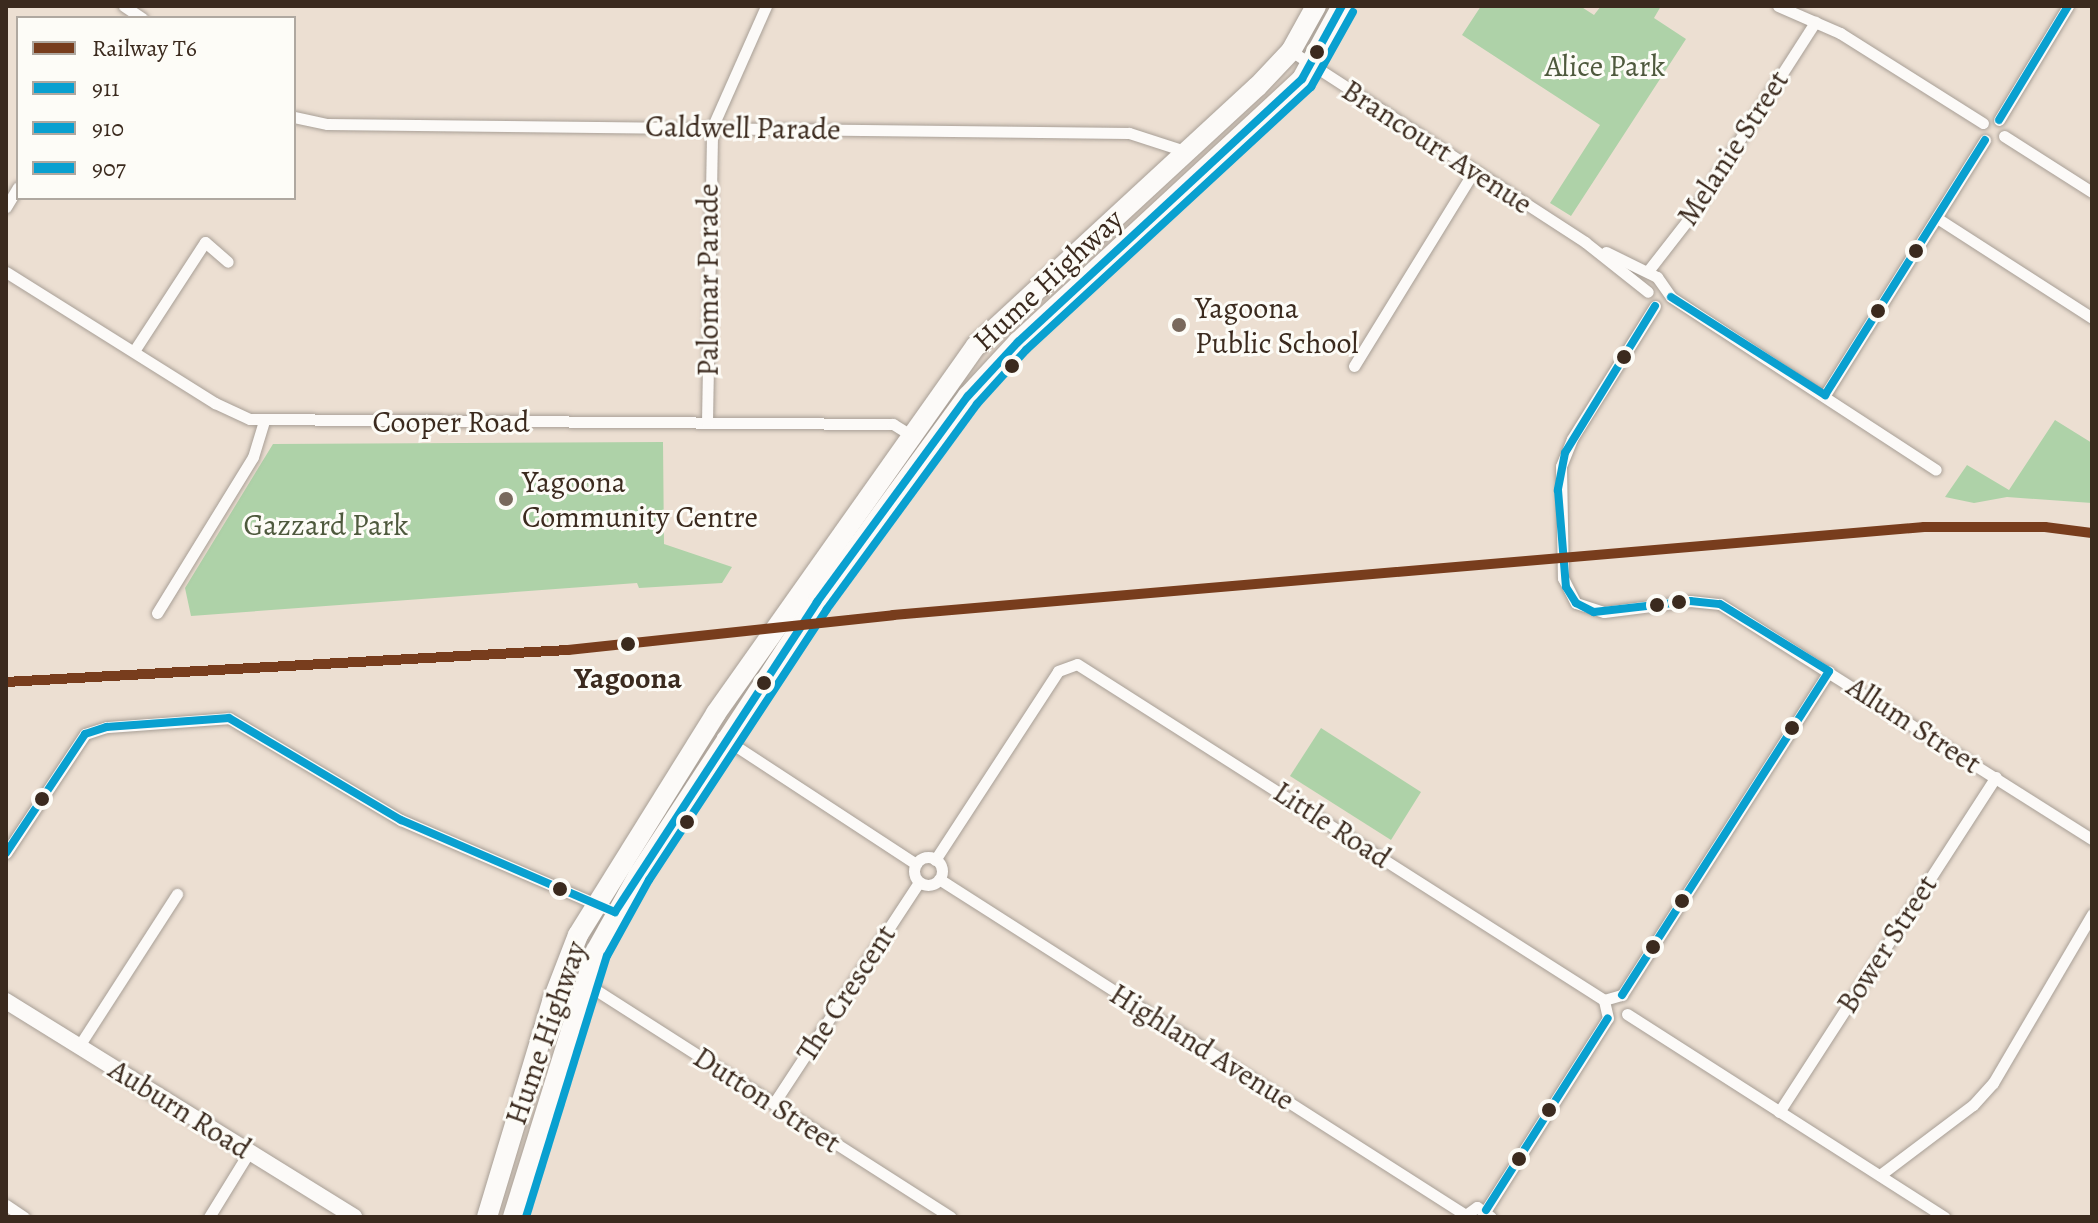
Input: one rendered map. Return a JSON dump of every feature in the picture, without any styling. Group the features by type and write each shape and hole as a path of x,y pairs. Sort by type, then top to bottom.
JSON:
{"highway":[{"name":"Hume Highway","path":"487,1217 552,1002 595,904 706,727 767,637 909,434 992,328 1189,152 1291,51 1316,6"},
{"name":"Hume Highway","path":"513,1217 584,982 615,912 817,602 929,448 1018,342 1263,118 1311,66 1342,6"}],"main road":[{"name":"Auburn Road","path":"6,1001 354,1217"}],"street":[{"name":"Palomar Parade","path":"707,422 712,128 766,6"},
{"path":"1778,6 1815,22 1983,123 1999,120 2068,6"},
{"name":"Melanie Street","path":"1648,271 1663,254 1815,22"},
{"name":"Brancourt Avenue","path":"1291,51 1585,242 1648,292"},
{"name":"Caldwell Parade","path":"296,117 327,124 1129,133 1189,152"},
{"path":"1999,120 2004,136 2092,192"},
{"path":"1825,395 1985,140 1983,123"},
{"path":"1985,140 1995,143 2004,136"},
{"path":"1354,366 1474,171"},
{"path":"1937,218 2092,318"},
{"path":"134,351 205,242 228,262"},
{"name":"Brancourt Avenue","path":"1585,242 1648,271 1664,284"},
{"name":"Cooper Road","path":"6,272 226,410 264,421 893,424 929,448"},
{"path":"1671,297 1665,306 1655,306 1648,292 1664,284 1671,297 1936,470"},
{"name":"Allum Street","path":"1655,306 1565,453 1559,522 1563,578 1576,603 1594,612 1704,600 1735,612 2092,839"},
{"path":"157,613 253,457 264,421"},
{"name":"Little Road","path":"935,860 1058,671 1070,664 1084,666 1604,1000"},
{"path":"1464,1216 1472,1208 1488,1214 1608,1018 1604,1000 1622,995 1829,671"},
{"path":"6,853 85,734 107,727 229,718 247,724 401,820 615,912"},
{"path":"706,727 916,864 919,882 927,885 939,879 941,866 935,860 927,857 916,864"},
{"name":"Bower Street","path":"1779,1112 1996,777"},
{"name":"Highland Avenue","path":"939,879 1464,1216"},
{"name":"The Crescent","path":"774,1103 919,882"},
{"path":"79,1046 177,894"},
{"path":"1880,1175 1973,1105 1993,1083 2092,914"},
{"name":"Dutton Street","path":"584,982 951,1217"},
{"path":"1622,995 1627,1014 1945,1217"},
{"path":"1608,1018 1627,1014"},
{"path":"209,1217 249,1152"},
{"path":"6,1205 24,1217"}],"green space":[{"name":"Alice Park","path":"1481,6 1580,6 1594,15 1601,6 1661,6 1654,18 1686,39 1571,216 1550,203 1600,125 1462,35"},
{"path":"2055,420 2092,443 2092,503 2007,497 1974,503 1945,497 1967,465 2009,490"},
{"name":"Gazzard Park","path":"663,442 664,544 732,567 722,583 639,588 637,583 191,616 185,588 273,444"},
{"path":"1321,728 1421,792 1391,840 1290,776"}],"rail line":[{"name":"T6","path":"6,682 568,650 893,615 1924,527 2045,527 2092,533"}],"transit line":[{"name":"910","path":"6,853 85,734 107,727 229,718 401,820 615,912 817,602 968,396 1018,342 1302,79 1342,6"},
{"name":"911","path":"1999,120 2068,6"},
{"name":"907","path":"526,1217 607,956 649,880 827,609 977,404 1026,350 1311,87 1353,12"},
{"name":"911","path":"1825,395 1985,140"},
{"name":"911","path":"1671,297 1825,395"},
{"name":"911","path":"1655,306 1565,453 1558,490 1566,587 1576,603 1594,612 1690,601 1720,604 1829,671"},
{"name":"911","path":"1622,995 1829,671"},
{"name":"911","path":"1486,1210 1608,1018"}],"place":[{"name":"Yagoona Public School","path":"1179,325"},
{"name":"Yagoona Community Centre","path":"506,499"},
{"name":"Yagoona","path":"628,644"}]}
